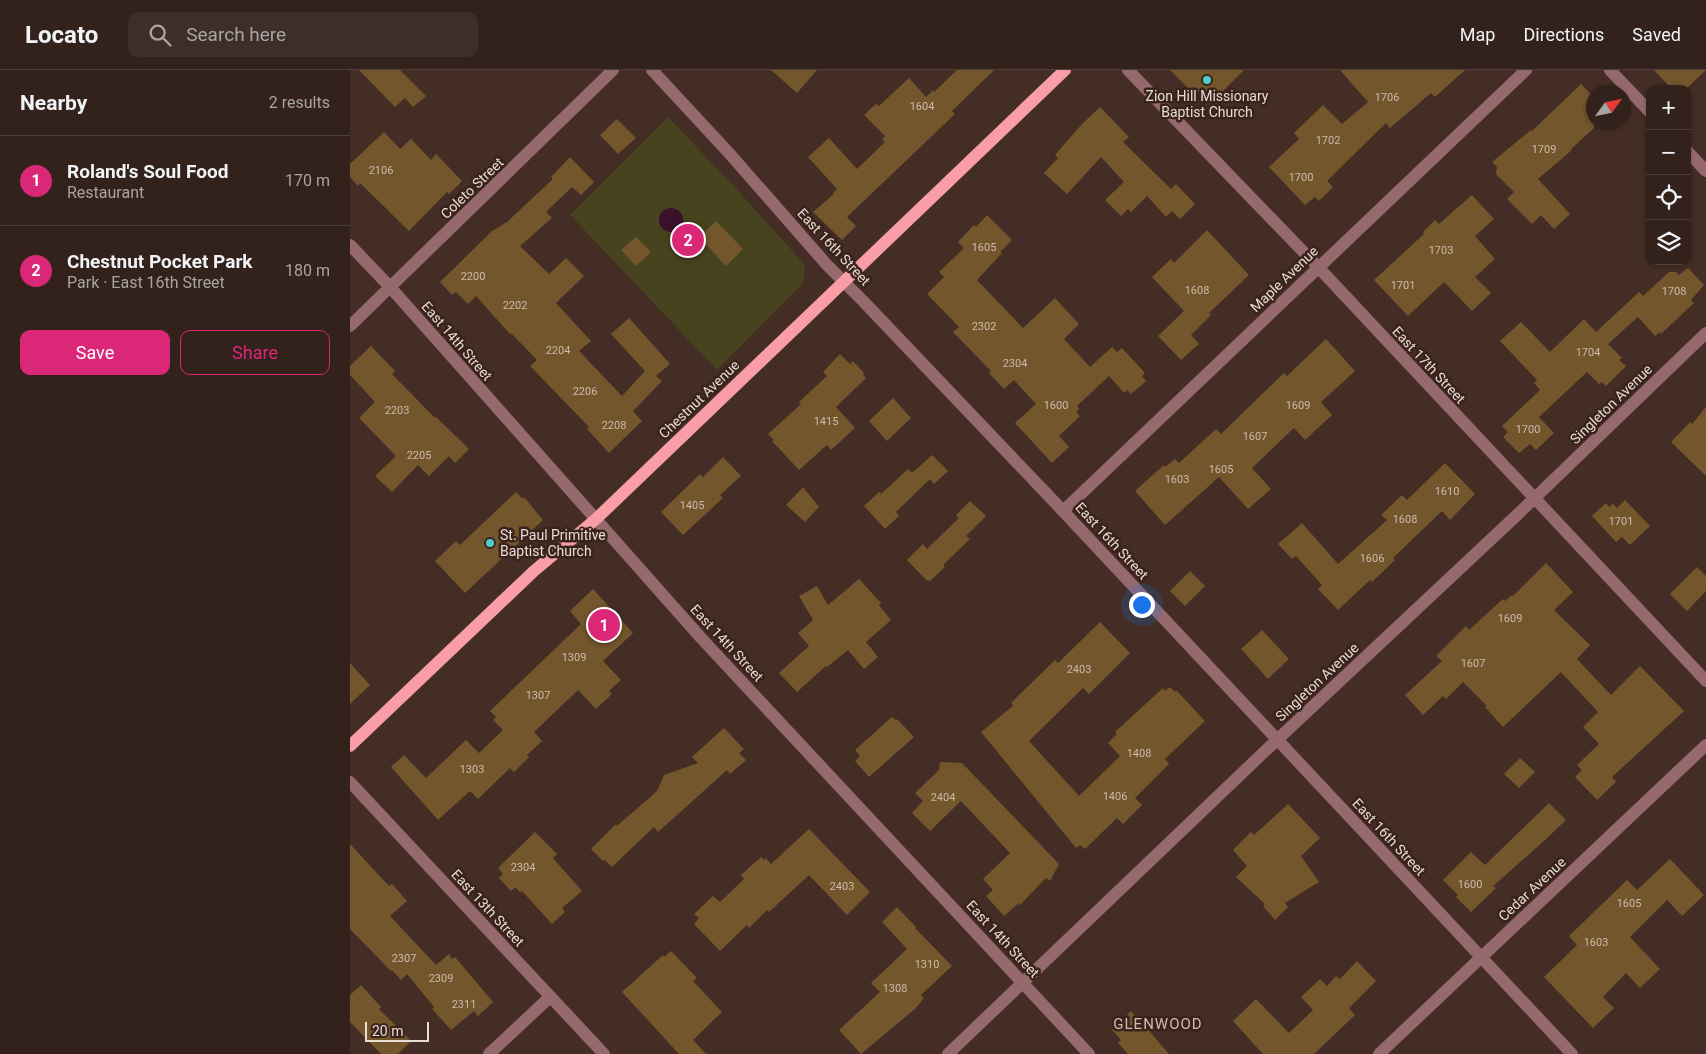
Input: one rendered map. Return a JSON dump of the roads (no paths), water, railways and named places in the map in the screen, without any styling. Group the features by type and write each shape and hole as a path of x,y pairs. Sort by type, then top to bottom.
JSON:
{"main road":[{"name":"Chestnut Avenue","path":"350,746 534,571 596,519 1065,70"}],"street":[{"name":"Coleto Street","path":"350,326 613,70"},
{"name":"East 16th Street","path":"652,70 729,153 827,265 1063,511 1572,1054"},
{"name":"East 17th Street","path":"1128,70 1318,267 1706,681"},
{"name":"Maple Avenue","path":"1063,511 1526,70"},
{"path":"1610,70 1646,108"},
{"path":"1691,155 1706,171"},
{"name":"East 14th Street","path":"350,245 391,288 708,646 1089,1054"},
{"name":"Singleton Avenue","path":"948,1054 1277,740 1534,499 1706,332"},
{"name":"Cedar Avenue","path":"1379,1054 1706,745"},
{"name":"East 13th Street","path":"350,782 604,1054"},
{"path":"489,1054 550,997"}],"place":[{"name":"Zion Hill Missionary Baptist Church","path":"1207,80"},
{"name":"Chestnut Pocket Park","path":"688,240"},
{"name":"St. Paul Primitive Baptist Church","path":"490,543"},
{"name":"Roland's Soul Food","path":"604,625"}],"district":[{"name":"GLENWOOD","path":"1158,1024"}]}
